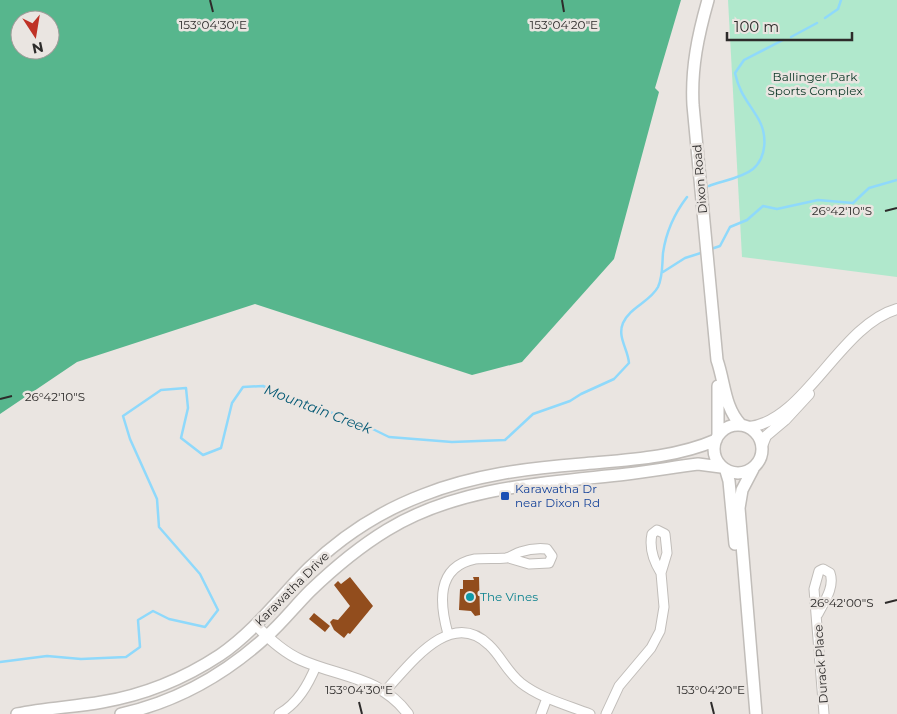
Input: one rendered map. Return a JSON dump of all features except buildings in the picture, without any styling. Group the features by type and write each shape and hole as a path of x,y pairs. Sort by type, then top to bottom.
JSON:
{"main road":[{"name":"Dixon Road","path":"708,0 697,40 692,85 717,360 717,437"},
{"name":"Dixon Road","path":"717,360 726,398 735,419 745,426"},
{"path":"745,594 733,534 729,481 714,452 717,437 730,426 745,426 757,434 762,446 762,456 742,490 739,504 756,714"},
{"name":"Karawatha Drive","path":"18,714 119,699 158,687 194,670 220,654 256,625 310,568 339,542 380,516 422,495 476,478 694,448 717,437"},
{"name":"Karawatha Drive","path":"121,714 166,701 212,678 267,636 311,590 365,544 414,516 442,505 499,489 537,483 698,464 723,469"},
{"path":"723,469 738,474 753,469"}],"street":[{"path":"745,426 760,426 773,419 817,380 854,336 876,320 897,309"},
{"path":"762,446 766,436 798,408 811,392 817,380"},
{"path":"448,634 441,606 442,588 448,577 468,562 509,558"},
{"path":"606,714 619,686 651,648 660,630 664,607 661,573"},
{"name":"Durack Place","path":"818,614 824,714"},
{"path":"256,625 284,651 316,666 366,680 385,691 408,714"},
{"path":"385,691 430,645 448,634 464,633 489,644 513,677 528,688 547,698 590,714"},
{"path":"279,714 296,701 305,690 316,666"},
{"path":"541,714 547,698"}],"green space":[{"path":"0,0 681,0 655,88 659,92 614,259 522,362 472,375 255,304 77,362 0,414"},
{"name":"Ballinger Park Sports Complex","path":"728,0 897,0 897,277 742,257"}],"waterway":[{"name":"Mountain Creek","path":"825,18 838,9 841,0"},
{"name":"Mountain Creek","path":"791,37 817,23"},
{"name":"Mountain Creek","path":"709,186 738,177 758,164 764,146 762,126 742,93 735,73 744,60 783,40"},
{"path":"711,249 720,246 730,227 747,220 763,206 777,209 818,200 853,203 869,188 897,180"},
{"name":"Mountain Creek","path":"0,662 47,656 81,659 126,657 140,647 138,620 153,611 169,619 205,627 218,610 200,574 159,527 157,499 130,439 123,416 161,390 186,388 188,408 181,438 203,455 221,448 232,403 243,387 263,386 311,409 344,415 389,437 452,442 505,440 533,414 570,401 614,379 629,363 621,328 626,317 650,297 658,287 662,275 664,245 668,231 674,217 687,197"},
{"path":"663,272 685,258 704,252"}],"place":[{"name":"Karawatha Dr near Dixon Rd","path":"505,496"},
{"name":"The Vines","path":"470,597"}]}
